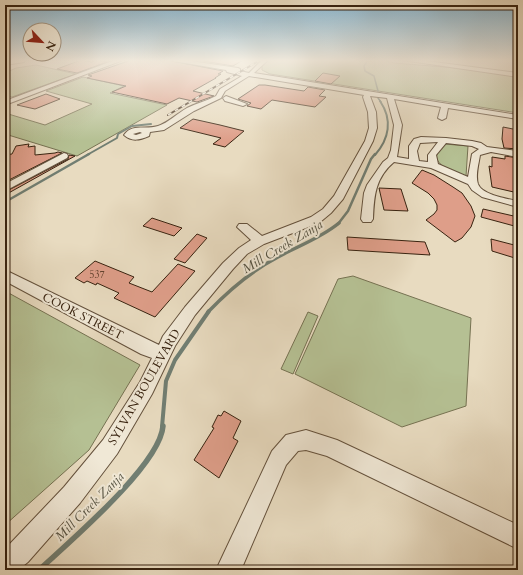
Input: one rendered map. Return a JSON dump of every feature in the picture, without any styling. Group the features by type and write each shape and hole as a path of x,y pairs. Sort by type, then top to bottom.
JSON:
{"street":[{"path":"5,103 49,87"},
{"path":"145,130 161,128 190,110 219,97 222,91 228,87"},
{"path":"338,87 390,97 518,117"},
{"name":"SYLVAN BOULEVARD","path":"5,565 19,553 72,495 110,447 146,388 169,341 190,311 228,266 243,252 260,241 315,220 327,212 339,197 371,134 373,122 372,112 366,96 368,93"},
{"path":"367,219 369,193 372,185 386,164 392,158 395,150 398,129 390,97"},
{"path":"226,98 227,100 243,104"},
{"path":"442,118 445,106"},
{"path":"414,161 412,151 417,141 424,139 476,144 485,149 518,154"},
{"path":"434,166 432,155 443,141"},
{"path":"485,149 476,154 473,182 476,188 488,196 518,204"},
{"path":"5,188 64,156"},
{"path":"392,158 434,166 473,182"},
{"path":"243,227 260,241"},
{"name":"COOK STREET","path":"5,275 147,349 162,354"},
{"path":"228,570 279,458 293,442 306,440 330,447 518,537"}],"green space":[{"path":"5,87 40,87 12,97 5,96"},
{"path":"57,87 122,87 110,93 167,105 77,156 5,134 5,113 45,125 92,104 46,91"},
{"path":"352,87 518,87 518,113"},
{"path":"445,144 468,146 466,176 452,172 442,166 439,162 437,154"},
{"path":"353,276 471,318 466,406 402,427 295,374 338,279"},
{"path":"5,291 140,365 89,450 5,525"},
{"path":"308,312 318,316 293,374 281,369"}],"building":[{"path":"124,87 200,87 193,91 214,96 197,102 179,98 167,104 112,92"},
{"path":"256,87 277,87 304,91 308,87 325,90 319,96 326,97 315,107 272,100 261,109 247,106 251,103 238,99"},
{"path":"46,94 60,99 35,109 17,105"},
{"path":"193,119 244,131 225,147 213,144 221,138 180,128"},
{"path":"503,127 518,130 518,149 504,148 502,139"},
{"path":"29,144 28,147 35,146 35,155 58,152 62,153 5,182 5,155 12,154 16,146"},
{"path":"69,155 75,156 5,195 5,192 68,159"},
{"path":"505,156 518,158 518,193 492,187 489,166 492,167 492,157 505,159"},
{"path":"422,170 434,175 462,193 471,206 475,216 471,227 462,238 455,242 426,220 437,210 437,205 428,193 412,183"},
{"path":"379,188 401,189 408,211 384,210"},
{"path":"483,209 518,217 518,227 481,217"},
{"path":"152,218 182,228 174,236 143,226"},
{"path":"197,234 207,238 185,263 174,259"},
{"path":"347,237 425,242 430,255 348,250"},
{"path":"491,239 518,246 518,259 492,251"},
{"path":"95,261 134,277 129,283 152,292 178,264 195,271 155,317 114,298 119,293 97,283 96,285 87,281 84,283 75,278"},
{"path":"224,411 241,421 233,438 238,441 219,478 194,460 214,428 212,427 218,415 221,416"}],"waterway":[{"name":"Mill Creek Zanja","path":"377,87 378,91"},
{"name":"Mill Creek Zanja","path":"378,98 381,102"},
{"name":"Mill Creek Zanja","path":"375,155 384,142 388,129 387,115 380,101"},
{"path":"87,155 117,138 118,134 132,126 151,124"},
{"path":"5,202 89,154"},
{"name":"Mill Creek Zanja","path":"338,223 348,211 371,159 375,154"},
{"name":"Mill Creek Zanja","path":"209,311 232,289 259,268 317,237 338,223"},
{"name":"Mill Creek Zanja","path":"162,427 166,381 175,360 209,311"},
{"name":"Mill Creek Zanja","path":"39,570 91,522 130,481 147,461 158,442 163,426"}],"railway":[{"path":"168,115 215,87"}]}
